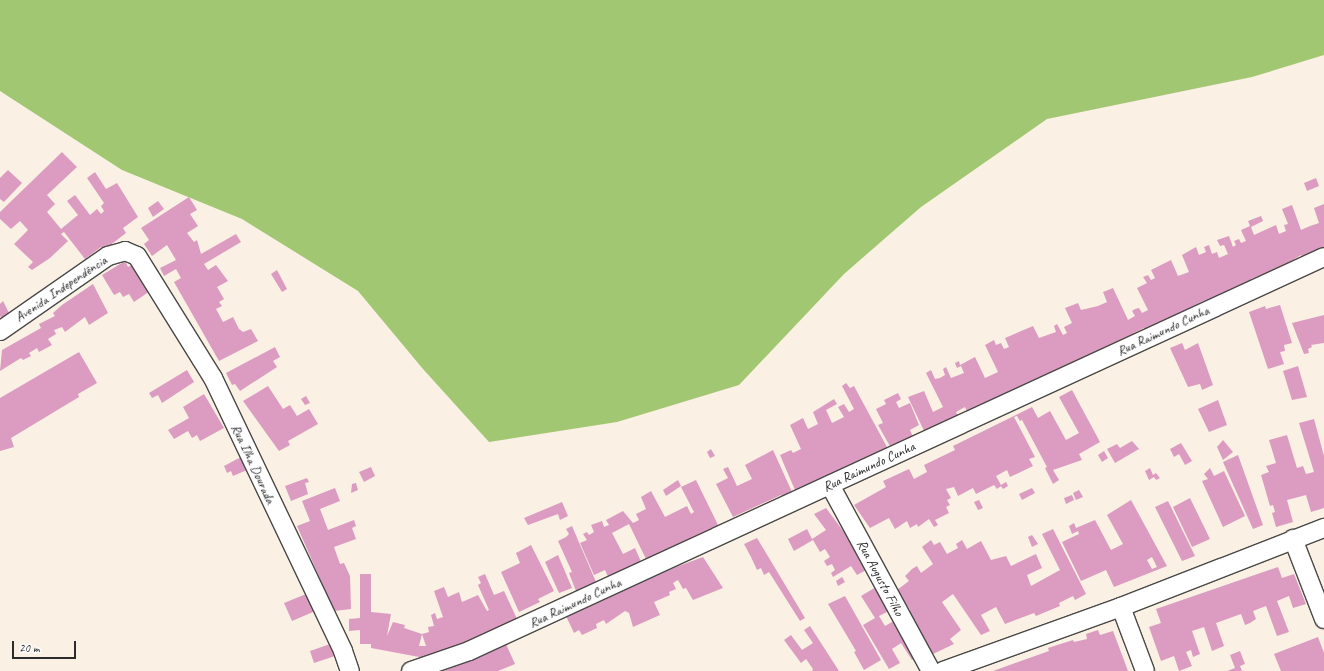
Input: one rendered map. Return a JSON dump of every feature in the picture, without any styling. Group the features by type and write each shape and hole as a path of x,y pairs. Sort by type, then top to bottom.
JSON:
{"street":[{"name":"Avenida Independência","path":"0,331 108,256 125,251 137,256 143,264"},
{"name":"Rua Raimundo Cunha","path":"411,671 469,651 1324,257"},
{"name":"Rua Ilha Dourada","path":"143,264 165,304 213,378 343,651 350,671"},
{"name":"Rua Augusto Filho","path":"830,485 931,671"},
{"path":"943,671 1121,607 1324,528"},
{"path":"1293,539 1324,619"},
{"path":"1121,607 1145,671"}],"green space":[{"path":"0,0 1324,0 1324,55 1252,77 1047,119 921,207 844,274 739,385 617,422 489,442 423,369 358,291 242,219 122,170 0,91"}],"building":[{"path":"62,152 77,167 47,195 55,204 47,212 61,229 78,215 67,201 75,195 90,215 97,209 101,214 104,211 101,206 104,203 87,178 95,172 106,189 117,183 138,217 123,228 126,233 104,250 101,247 85,259 64,232 61,234 68,241 50,258 32,270 28,267 33,262 14,244 28,230 20,221 11,229 0,219 0,212"},
{"path":"8,170 22,183 4,202 0,199 0,178"},
{"path":"1316,178 1319,186 1307,191 1304,183"},
{"path":"189,197 197,210 190,214 198,226 187,233 194,242 197,240 201,254 236,234 241,242 204,264 208,270 216,265 228,281 217,287 224,299 219,302 222,306 216,309 223,322 233,317 239,329 243,332 251,329 258,341 219,361 174,282 181,278 176,269 164,276 160,268 176,260 167,245 152,256 144,244 149,240 141,228"},
{"path":"158,201 164,209 153,217 148,208"},
{"path":"1324,204 1324,249 1302,257 1301,255 1262,279 1261,275 1251,279 1253,284 1242,285 1201,302 1146,332 1144,328 1134,333 1136,336 1125,342 1124,338 1106,347 1107,349 967,412 965,407 956,412 958,416 926,435 908,397 924,391 933,412 943,407 926,373 931,370 935,379 940,378 945,375 943,369 946,367 951,378 964,373 961,366 957,368 955,363 959,361 960,365 975,357 985,378 998,372 985,345 994,340 996,345 1001,343 1004,349 1009,347 1005,338 1033,326 1039,338 1056,332 1054,326 1057,324 1063,335 1067,333 1064,327 1072,323 1065,308 1078,303 1081,310 1098,306 1107,302 1103,292 1113,288 1128,320 1135,316 1132,311 1135,309 1139,308 1142,313 1148,310 1137,288 1147,283 1143,277 1148,275 1151,280 1155,278 1151,270 1171,260 1178,276 1189,272 1182,255 1196,247 1199,255 1206,252 1204,247 1209,245 1212,254 1217,252 1219,258 1228,254 1224,245 1220,246 1217,240 1229,236 1233,247 1236,245 1234,241 1239,239 1241,243 1246,241 1241,230 1250,226 1248,221 1261,216 1263,221 1251,227 1254,235 1276,225 1279,234 1286,231 1284,225 1288,224 1282,209 1292,205 1301,230 1319,223 1314,208"},
{"path":"125,261 128,267 137,262 153,289 134,302 129,294 123,297 120,292 114,295 102,275"},
{"path":"277,270 287,289 282,292 271,274"},
{"path":"93,284 108,313 89,325 85,317 65,332 62,327 54,330 56,334 48,339 52,345 39,352 37,348 29,353 31,356 23,360 21,358 0,371 2,350 41,328 39,324 55,316 53,313 62,305"},
{"path":"3,301 10,315 3,320 0,316 0,304"},
{"path":"1280,305 1292,343 1284,345 1285,351 1280,352 1284,364 1268,369 1249,312 1265,306 1266,309"},
{"path":"1324,315 1324,343 1311,345 1312,347 1308,349 1309,353 1304,354 1292,323"},
{"path":"1182,343 1185,350 1198,343 1213,385 1202,390 1200,384 1188,387 1170,348"},
{"path":"275,347 280,357 273,361 277,367 240,391 235,384 232,385 226,373"},
{"path":"79,352 97,383 78,394 79,397 11,438 14,447 0,451 0,398"},
{"path":"1298,366 1307,397 1292,400 1283,371"},
{"path":"187,370 194,382 162,403 158,395 152,398 149,393"},
{"path":"846,383 850,388 854,386 888,449 818,484 817,480 795,490 780,455 791,450 793,453 801,449 790,425 803,418 808,429 818,424 813,412 834,399 837,404 826,410 832,423 844,417 838,407 844,404 849,412 854,409 842,386"},
{"path":"268,386 283,409 290,405 297,416 309,409 318,424 288,441 290,445 279,451 243,401"},
{"path":"1072,390 1100,442 1079,454 1082,460 1053,470 1059,480 1053,484 1045,468 1047,467 1022,420 1020,421 1017,416 1014,417 1035,457 1029,459 1033,466 1010,477 1007,470 996,476 1001,485 1006,482 1008,486 1003,489 1001,486 997,489 994,485 976,494 973,488 958,496 954,487 946,489 951,498 947,500 950,505 946,507 949,513 935,520 938,525 934,527 929,519 918,527 917,524 910,528 907,521 895,529 889,518 870,528 854,505 886,487 883,481 909,469 914,479 927,472 924,465 955,450 953,446 1032,407 1038,418 1050,411 1066,440 1079,433 1059,397"},
{"path":"898,393 901,399 896,402 899,408 910,403 919,425 910,430 913,437 891,448 878,425 883,423 876,409 886,404 884,400"},
{"path":"204,394 224,428 200,441 197,435 192,438 188,431 174,439 168,430 189,418 183,407"},
{"path":"306,396 310,403 305,405 301,399"},
{"path":"1218,400 1227,425 1209,432 1198,409"},
{"path":"1314,419 1324,456 1324,508 1311,512 1306,495 1287,500 1293,522 1276,527 1272,513 1275,512 1273,505 1270,506 1261,475 1269,472 1266,466 1276,463 1269,440 1287,435 1297,468 1303,466 1306,474 1314,472 1299,423"},
{"path":"1223,440 1233,452 1223,460 1217,447"},
{"path":"1132,441 1139,449 1115,463 1107,449 1117,444 1120,448"},
{"path":"1181,443 1192,461 1185,465 1179,454 1174,457 1170,449"},
{"path":"711,449 715,456 710,458 707,452"},
{"path":"773,450 792,492 782,497 781,495 733,517 716,484 728,478 723,469 728,467 737,486 752,479 745,465"},
{"path":"1104,451 1108,458 1102,462 1098,455"},
{"path":"1238,455 1263,525 1253,529 1223,462"},
{"path":"241,457 247,470 233,476 231,471 227,473 224,466"},
{"path":"371,467 375,476 364,482 359,472"},
{"path":"1150,468 1153,475 1156,473 1160,478 1156,480 1154,477 1149,480 1145,471"},
{"path":"1210,468 1214,476 1224,471 1245,516 1223,527 1202,481 1208,479 1204,474"},
{"path":"307,478 309,482 305,483 308,494 291,501 285,486"},
{"path":"678,480 681,486 666,496 663,490"},
{"path":"696,480 718,525 646,559 629,524 612,533 623,554 635,548 642,564 609,579 605,570 594,575 580,543 587,540 583,534 587,532 589,535 594,532 591,525 602,521 604,527 609,525 606,520 623,511 633,523 639,520 636,514 646,509 641,497 651,491 665,517 687,506 691,514 694,512 681,487"},
{"path":"356,483 358,490 351,493 352,484"},
{"path":"335,488 340,501 320,509 328,530 354,520 356,526 352,528 356,539 334,547 340,564 344,563 350,576 351,609 334,611 297,526 310,521 302,501"},
{"path":"1032,488 1035,493 1022,500 1019,494"},
{"path":"1079,490 1083,497 1076,500 1073,493"},
{"path":"1072,495 1074,500 1066,504 1064,498"},
{"path":"1190,498 1210,539 1192,547 1173,507"},
{"path":"979,500 983,508 978,510 974,502"},
{"path":"1131,500 1167,566 1114,587 1106,570 1081,581 1062,542 1079,534 1078,531 1072,534 1069,526 1074,523 1076,528 1095,520 1111,550 1123,544 1107,515","holes":["1152,557 1157,567 1152,569 1147,560"]},
{"path":"1168,501 1195,556 1182,561 1155,507"},
{"path":"562,502 568,516 560,520 558,514 528,525 524,518"},
{"path":"826,508 870,568 857,575 851,566 833,577 831,573 835,570 832,564 827,566 824,561 830,557 825,549 820,552 813,540 794,551 788,539 807,529 812,539 826,530 814,514"},
{"path":"572,526 596,582 576,591 569,573 572,572 558,541 569,534 566,529"},
{"path":"1053,529 1086,594 1075,600 1073,596 1059,603 1060,606 1036,616 1034,613 1005,624 996,607 981,615 990,631 981,635 953,594 942,602 961,630 950,639 954,644 933,654 906,612 910,610 897,590 909,581 905,576 912,569 917,566 921,573 933,564 922,547 931,540 934,545 940,542 947,554 958,548 956,544 962,540 967,549 981,541 991,560 1006,556 1011,566 1036,554 1042,568 1027,575 1031,586 1060,570 1042,534"},
{"path":"1032,535 1038,544 1032,547 1028,537"},
{"path":"757,538 805,618 800,621 769,572 764,575 761,568 757,570 744,544"},
{"path":"531,545 554,591 538,599 540,602 519,612 501,572 520,563 516,553"},
{"path":"558,555 572,588 559,593 545,562"},
{"path":"703,557 723,588 693,600 686,588 683,589 678,580 673,583 676,589 669,592 670,595 654,602 660,615 633,627 629,613 625,611 606,624 604,620 596,624 597,628 582,635 579,630 574,633 566,616 676,567"},
{"path":"1278,567 1282,578 1294,574 1306,604 1293,608 1289,596 1277,601 1289,632 1277,636 1266,606 1253,611 1256,619 1245,625 1241,614 1216,623 1224,646 1212,651 1204,627 1192,631 1200,654 1193,657 1191,650 1186,652 1192,666 1179,671 1174,656 1161,661 1149,627 1161,623 1156,609"},
{"path":"360,574 371,574 371,612 391,614 387,636 393,622 405,625 404,628 422,634 429,632 428,627 434,626 431,615 435,613 437,619 443,617 434,591 444,587 448,597 459,592 462,602 478,595 487,611 489,610 478,585 481,583 478,577 485,574 494,595 504,591 517,619 506,624 508,629 430,659 371,648 371,644 360,644 360,630 349,631 349,619 360,618","holes":["422,634 426,646 419,646"]},
{"path":"842,577 845,582 838,586 836,581"},
{"path":"881,584 889,611 879,616 885,626 899,618 920,656 912,660 901,643 892,649 900,663 889,669 863,625 875,618 861,596"},
{"path":"311,592 320,609 292,621 284,603"},
{"path":"845,596 881,660 864,670 854,652 856,651 828,604"},
{"path":"810,626 839,671 812,671 813,669 806,659 801,663 784,640 791,635 802,650 813,643 804,630"},
{"path":"1098,630 1100,635 1113,631 1128,671 993,671 1049,651 1048,648 1073,640 1074,642 1087,639 1086,634"},
{"path":"1318,637 1324,653 1324,671 1281,671 1274,654"},
{"path":"333,643 338,655 314,663 310,651"},
{"path":"506,644 515,664 498,671 444,671"},
{"path":"1240,651 1245,664 1240,666 1242,671 1227,671 1235,668 1230,655"}]}
